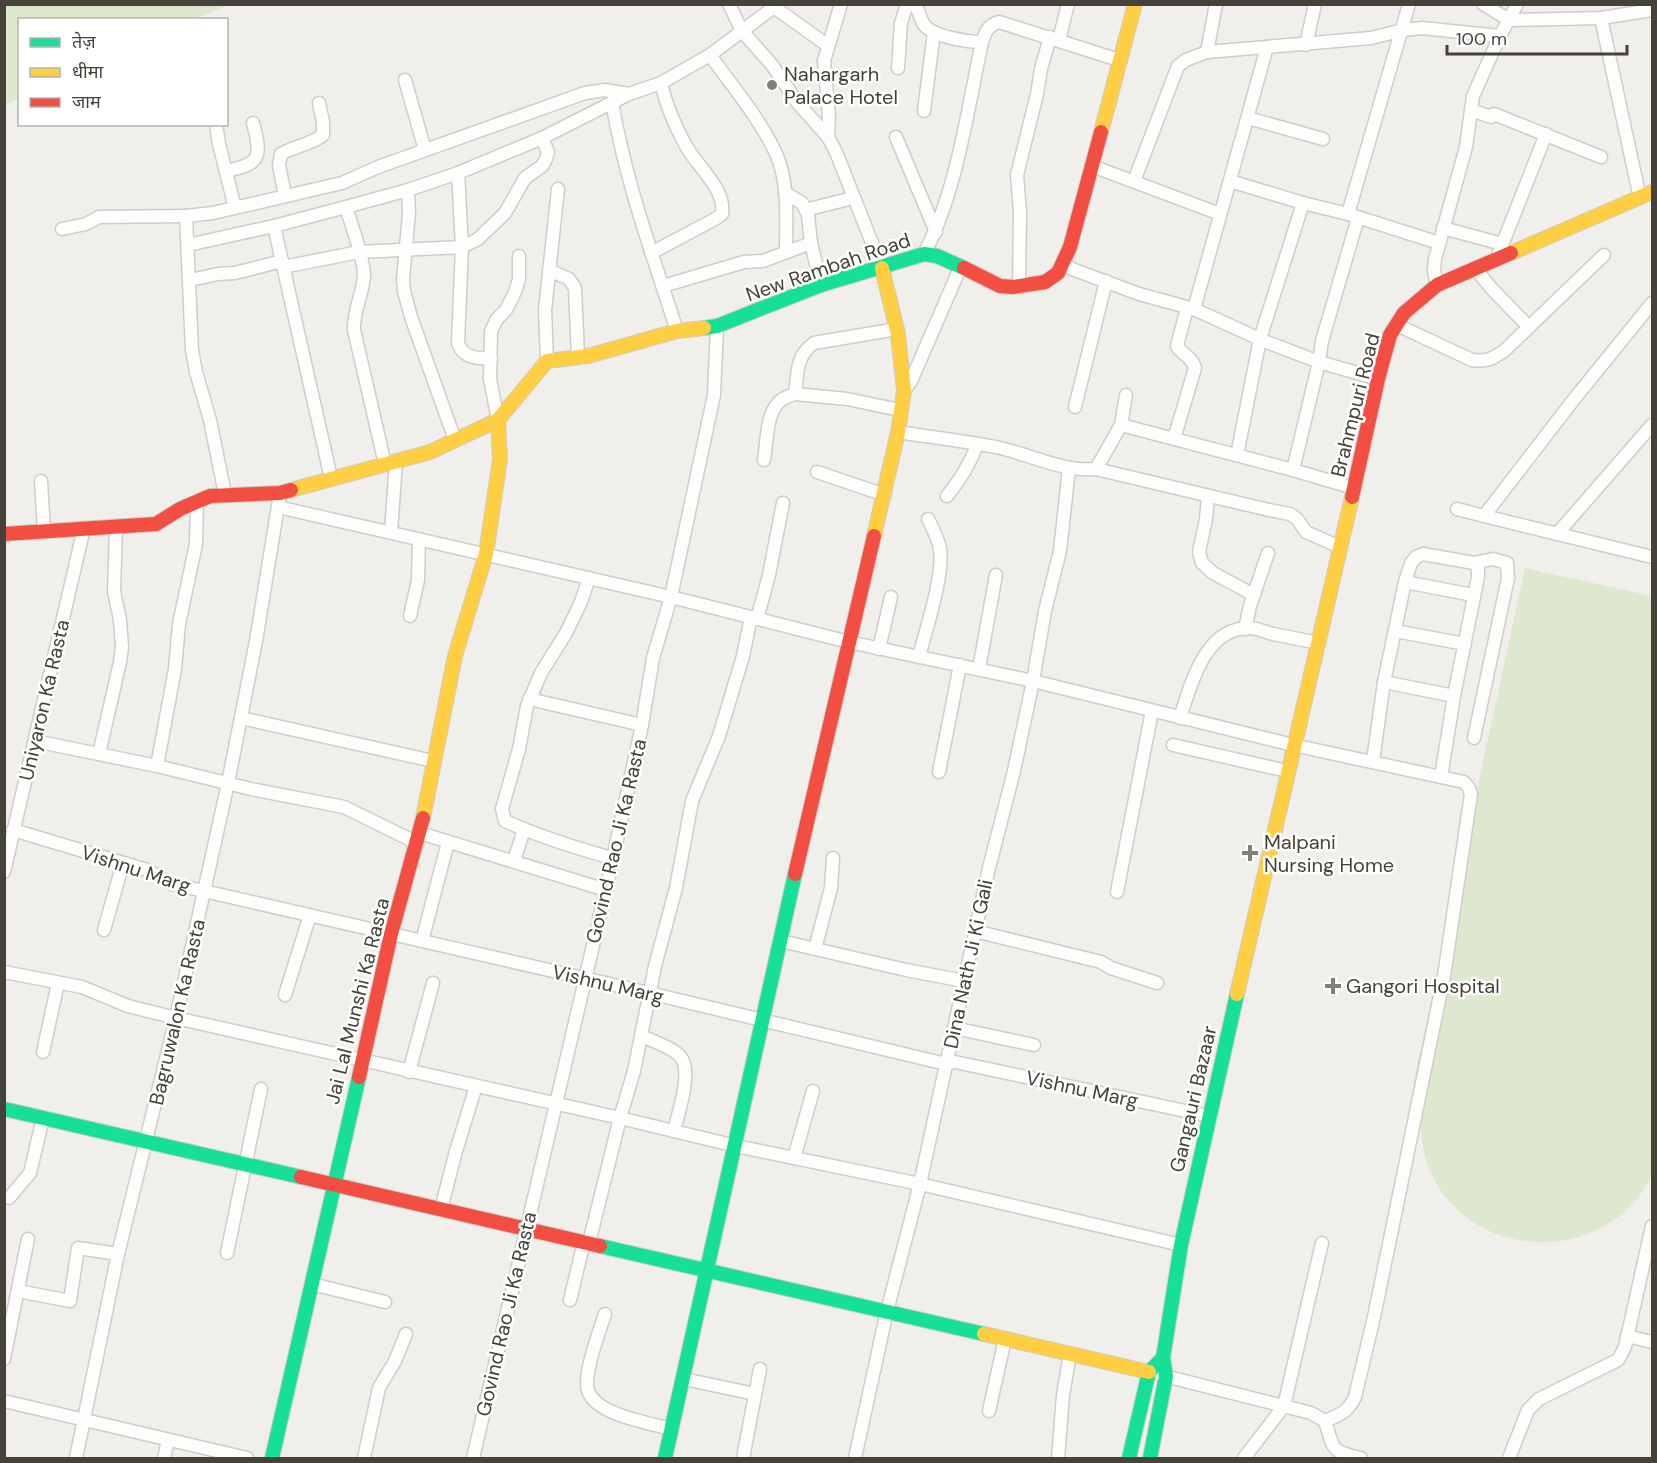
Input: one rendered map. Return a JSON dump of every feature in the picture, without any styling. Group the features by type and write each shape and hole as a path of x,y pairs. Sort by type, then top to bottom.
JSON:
{"street":[{"path":"665,1458 709,1270 761,1021 885,495 904,391 897,329 882,268 828,137 797,102 772,65 742,31 729,4"},
{"path":"828,137 829,116 824,61 841,4"},
{"path":"898,68 902,24 907,4"},
{"path":"914,4 918,8 924,25 934,32 971,42 982,42"},
{"path":"1019,286 1020,213 1017,175 1021,151 1037,94 1041,69 1068,4"},
{"name":"New Rambah Road","path":"547,361 578,357 677,331 717,326 821,285 924,254 937,256 961,266 1000,286 1045,282 1058,273 1070,247 1135,4"},
{"path":"1207,52 1216,4"},
{"path":"1306,45 1315,4"},
{"path":"1293,470 1353,216 1410,4"},
{"path":"1483,4 1509,20 1601,18 1653,10"},
{"path":"1437,285 1434,271 1439,243 1466,147 1473,96 1517,4"},
{"path":"188,245 346,207 458,173 542,138 629,94 661,83 710,55 776,6 827,45"},
{"path":"1601,18 1646,195"},
{"path":"924,254 941,217 960,145 982,42 991,24 999,22 1119,60"},
{"path":"1134,181 1179,66 1186,60 1207,52 1371,38 1422,28 1500,36"},
{"path":"924,111 934,32"},
{"path":"1174,439 1195,368 1193,361 1177,346 1230,181 1267,48"},
{"path":"710,55 764,131 777,156 785,193 786,252"},
{"path":"405,80 425,150"},
{"path":"651,253 715,219 722,214 723,207 716,189 686,147 665,103 661,83"},
{"path":"62,229 86,224 99,217 186,216 342,183 425,150 585,93 605,90 629,94"},
{"path":"612,102 651,253 677,331"},
{"path":"285,196 279,165 281,154 314,141 322,135 323,123 319,103"},
{"path":"1471,110 1491,117 1494,114 1601,157"},
{"path":"1248,118 1323,140"},
{"path":"225,171 248,166 255,160 258,142 253,123"},
{"path":"216,126 235,207"},
{"path":"1443,228 1500,251 1546,135"},
{"path":"896,137 936,231"},
{"path":"190,280 358,252 462,247 478,239 505,213 525,177 542,165 548,153 542,138"},
{"path":"1092,166 1220,214"},
{"path":"458,173 462,247 458,343 461,351 471,357 490,359"},
{"path":"1230,181 1439,243"},
{"path":"279,500 331,478 430,452 498,420 547,361 545,310 558,189"},
{"path":"408,190 410,213 403,279 404,291 455,440"},
{"path":"785,193 802,203 808,214 811,243 821,285"},
{"name":"Brahmpuri Road","path":"1293,745 1319,643 1377,379 1390,334 1404,313 1437,285 1475,267 1500,251 1646,195"},
{"path":"808,214 809,209 853,198"},
{"path":"1238,455 1260,339 1304,203"},
{"path":"346,207 364,272 360,300 353,321 354,330 390,462 391,532"},
{"path":"186,216 192,350 210,420 225,494"},
{"path":"274,226 331,478"},
{"path":"663,286 744,261 763,261 811,243"},
{"path":"1396,325 1472,360 1484,362 1493,359 1604,255"},
{"path":"498,420 490,379 491,331 515,292 519,279 519,256"},
{"path":"1063,262 1072,269 1139,294 1190,308 1318,362 1377,379"},
{"path":"904,391 911,381 961,266"},
{"path":"1475,267 1491,288 1529,327"},
{"path":"549,270 569,279 575,288 578,357"},
{"path":"1075,407 1106,281"},
{"path":"1484,516 1571,403 1653,303"},
{"name":"Govind Rao Ji Ka Rasta","path":"473,1458 606,890 642,725 653,658 671,597 714,394 717,326"},
{"path":"795,394 799,359 814,343 897,329"},
{"path":"764,460 771,416 777,404 795,394 847,399 900,410"},
{"path":"1096,469 1120,425 1126,395"},
{"name":"Jai Lal Munshi Ka Rasta","path":"272,1458 391,934 419,839 455,656 486,554 500,459 498,420"},
{"path":"1120,425 1354,488"},
{"path":"1557,534 1653,425"},
{"path":"898,432 997,448 1069,468 1096,469 1290,514 1297,519 1306,532 1340,547"},
{"path":"947,496 961,479 977,445"},
{"name":"Dina Nath Ji Ki Gali","path":"855,1458 887,1311 920,1184 989,868 1034,681 1045,611 1060,551 1069,468"},
{"path":"817,472 885,495"},
{"path":"41,481 44,531"},
{"path":"4,534 156,524 210,496 225,494 279,500 391,532 671,597 849,642 1034,681 1293,745 1464,782 1470,788 1471,794 1444,976 1378,1294 1354,1397 1349,1409 1340,1416 1325,1421"},
{"path":"1208,496 1199,552 1202,563 1213,573 1254,595"},
{"name":"Bagruwalon Ka Rasta","path":"76,1458 118,1254 148,1141 242,718 279,500"},
{"path":"157,766 175,669 179,624 196,544 197,502"},
{"path":"570,1300 634,1071 655,966 676,888 692,801 723,726 754,618 769,575 783,503"},
{"path":"1457,509 1653,557"},
{"path":"919,657 940,570 938,538 928,519"},
{"path":"99,754 122,647 120,620 114,591 116,526"},
{"name":"Uniyaron Ka Rasta","path":"4,872 84,528"},
{"path":"410,616 418,580 419,538"},
{"path":"1245,629 1268,553"},
{"path":"1373,761 1384,682 1405,582 1411,562 1416,556 1423,554 1474,563 1493,559 1507,562 1508,578 1474,738"},
{"path":"1441,777 1454,696 1478,577 1478,567 1474,563"},
{"path":"980,669 996,575"},
{"path":"589,578 581,602 566,633 541,673 529,699 520,733 519,749 502,809 505,821 573,847 612,858"},
{"path":"1405,582 1473,595"},
{"path":"879,649 891,597"},
{"path":"1180,718 1195,672 1215,642 1237,629 1252,628 1319,643"},
{"path":"1395,631 1465,644"},
{"path":"939,772 960,665"},
{"path":"1384,682 1454,696"},
{"path":"529,699 642,725"},
{"path":"1117,892 1152,711"},
{"path":"242,718 433,761"},
{"path":"34,741 344,807 407,838 448,842 606,890"},
{"path":"1173,745 1287,771"},
{"name":"Gangauri Bazaar","path":"1166,1376 1163,1358 1181,1245 1293,745"},
{"path":"514,861 524,829"},
{"name":"Vishnu Marg","path":"13,830 147,870 172,884 584,980 649,993 946,1064 955,1062 1209,1116"},
{"path":"422,941 448,842"},
{"path":"815,949 831,888 833,858"},
{"path":"104,930 123,863"},
{"path":"285,995 310,915"},
{"path":"975,932 1101,962 1111,968 1157,983"},
{"path":"781,941 964,981"},
{"path":"4,972 82,987 128,1006 176,1018 736,1146 920,1184 1181,1245"},
{"path":"43,1052 58,983"},
{"path":"410,1072 433,983"},
{"path":"954,1028 1034,1045"},
{"path":"641,1036 666,1047 678,1054 684,1061 685,1080 675,1131"},
{"path":"441,1209 476,1086"},
{"path":"227,1253 261,1089"},
{"path":"794,1158 813,1091"},
{"path":"4,1109 887,1311 1284,1406 1311,1413 1325,1421 1336,1456 1361,1458"},
{"path":"9,1198 30,1173 43,1118"},
{"path":"1509,1458 1528,1410 1539,1399 1618,1359 1628,1336 1653,1226"},
{"path":"4,1359 28,1239"},
{"path":"1244,1458 1284,1406 1322,1244"},
{"path":"18,1290 70,1300 78,1248 118,1254"},
{"path":"312,1284 385,1302"},
{"path":"604,1314 587,1379 589,1396 599,1406 612,1412 672,1429"},
{"path":"364,1458 379,1388 395,1361 406,1334"},
{"path":"1628,1336 1653,1341"},
{"path":"989,1411 1005,1339"},
{"path":"1058,1458 1063,1395 1070,1354"},
{"path":"1129,1458 1149,1372 1163,1358"},
{"path":"743,1458 760,1368"},
{"path":"1150,1458 1166,1376"},
{"path":"684,1379 755,1394"},
{"path":"4,1401 247,1458"},
{"path":"164,1458 168,1440"}],"green space":[{"path":"5,4 228,5 196,18 18,18 18,98 5,105"},
{"path":"1525,568 1652,596 1652,1176 1626,1210 1593,1232 1556,1242 1518,1240 1482,1228 1452,1205 1431,1172 1421,1130 1425,1089 1413,1084"}],"traffic: fast":[{"path":"704,328 717,326 821,285 924,254 937,256 964,268"},
{"path":"665,1458 795,874"},
{"path":"1129,1458 1149,1372 1163,1358 1181,1245 1237,994"},
{"path":"272,1458 359,1077"},
{"path":"4,1109 301,1177"},
{"path":"600,1246 984,1334"},
{"path":"1150,1458 1166,1376 1163,1358"}],"traffic: slow":[{"path":"1101,132 1135,4"},
{"path":"1511,253 1652,192"},
{"path":"874,536 898,432 904,391 898,334 882,268"},
{"path":"291,490 430,452 498,420 547,361 588,356 677,331 704,328"},
{"path":"423,818 455,656 486,554 500,459 498,420"},
{"path":"1237,994 1352,497"},
{"path":"984,1334 1149,1372"}],"traffic: jam":[{"path":"964,268 1000,286 1013,287 1045,282 1058,273 1070,247 1101,132"},
{"path":"1352,497 1390,335 1404,313 1437,285 1511,253"},
{"path":"4,534 156,524 180,509 210,496 280,493 291,490"},
{"path":"795,874 874,536"},
{"path":"359,1077 391,934 423,818"},
{"path":"301,1177 600,1246"}],"place":[{"name":"Nahargarh Palace Hotel","path":"772,85"},
{"name":"Malpani Nursing Home","path":"1250,853"},
{"name":"Gangori Hospital","path":"1333,986"}]}
